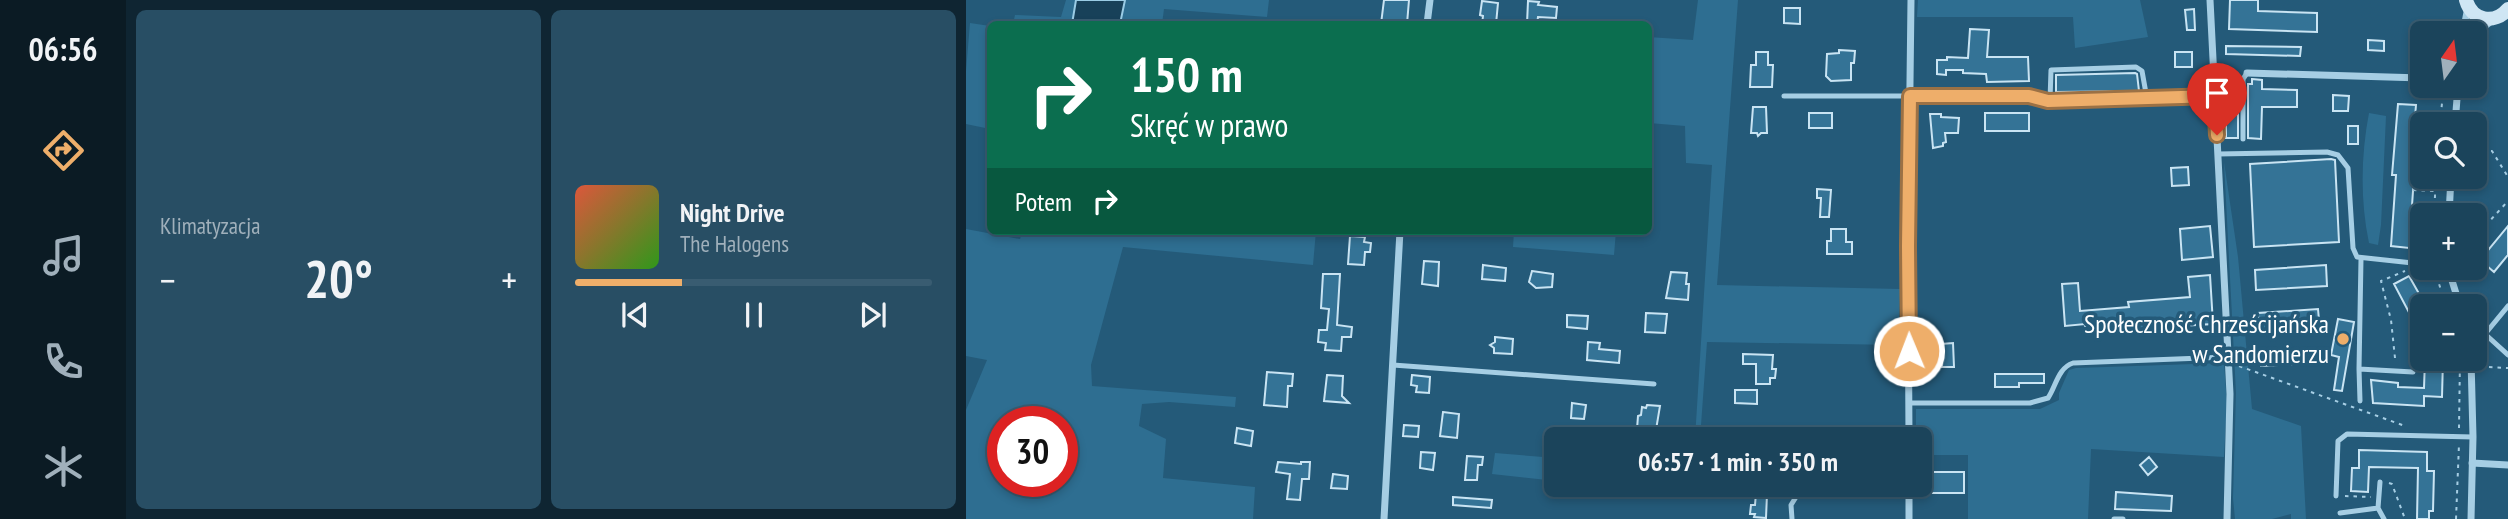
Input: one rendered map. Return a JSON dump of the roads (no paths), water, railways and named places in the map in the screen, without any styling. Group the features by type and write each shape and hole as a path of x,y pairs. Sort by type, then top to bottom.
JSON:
{"street":[{"path":"1427,21 1430,0"},
{"path":"1909,427 1911,0"},
{"path":"2210,0 2231,394 2227,519"},
{"path":"2467,3 2479,17 2502,16"},
{"path":"2465,21 2467,3"},
{"path":"2487,26 2502,16"},
{"path":"2247,73 2410,78"},
{"path":"1384,519 1400,235"},
{"path":"2471,371 2471,519"},
{"path":"2472,463 2508,466"},
{"path":"1909,497 1909,519"}],"lane":[{"path":"2050,100 2051,70 2136,67 2142,71 2147,99"},
{"path":"2243,139 2243,79 2247,73"},
{"path":"1784,96 2029,96 2050,100 2215,96"},
{"path":"2218,154 2327,152 2338,155 2348,168 2357,257 2410,266"},
{"path":"2360,401 2361,259"},
{"path":"2487,332 2508,306"},
{"path":"2487,336 2508,355"},
{"path":"1910,403 2030,403 2048,398 2062,371 2073,363 2228,360"},
{"path":"1393,365 1654,384"},
{"path":"2359,369 2413,372"},
{"path":"2336,496 2338,441 2347,434 2473,437"},
{"path":"2380,482 2378,509 2384,519"},
{"path":"1791,519 1791,505 1796,497"},
{"path":"2340,513 2378,509"},
{"path":"2113,519 2123,519"}],"place":[{"name":"Społeczność Chrześcijańska w Sandomierzu","path":"2343,339"}]}
